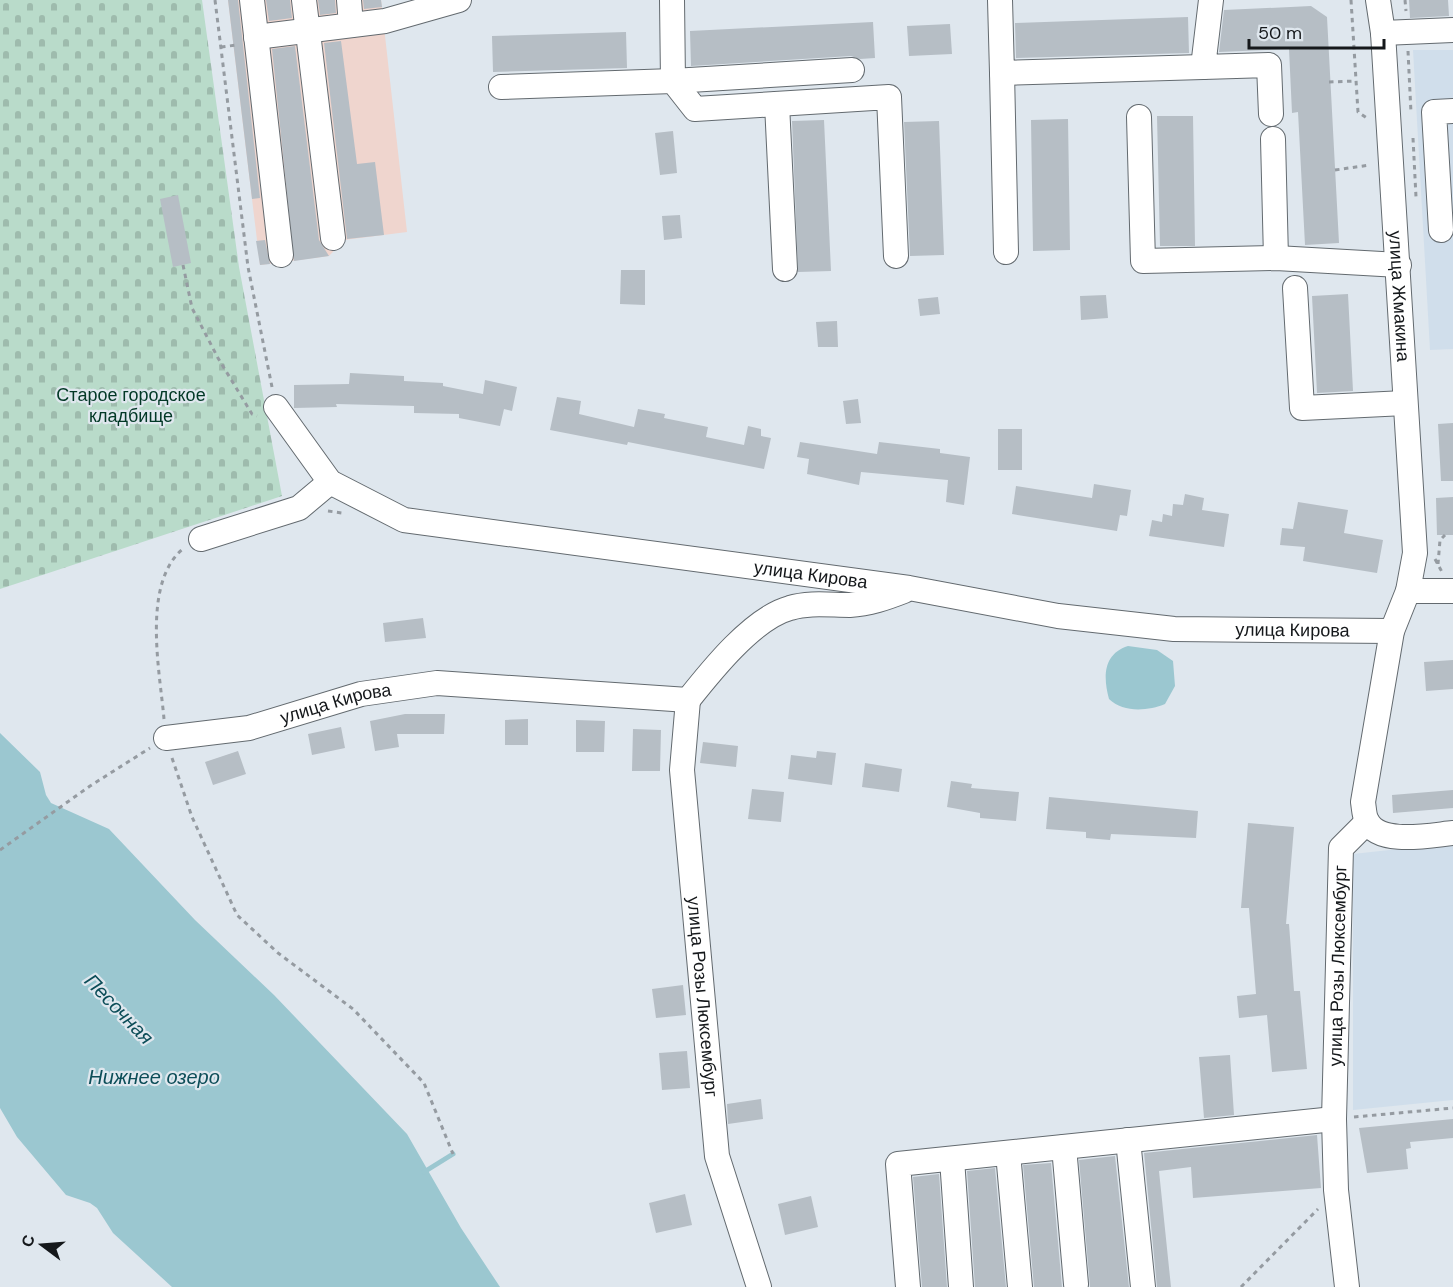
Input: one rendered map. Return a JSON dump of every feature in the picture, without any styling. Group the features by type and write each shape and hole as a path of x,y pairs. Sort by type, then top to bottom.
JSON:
{"street":[{"path":"252,0 281,255"},
{"path":"304,0 333,238"},
{"path":"348,0 351,25"},
{"path":"256,37 385,21 459,0"},
{"path":"672,0 673,81 695,109 889,97 896,256"},
{"path":"1000,0 1005,252"},
{"path":"1203,67 1211,0"},
{"name":"улица Жмакина","path":"1378,0 1383,33 1399,265 1415,553 1408,591"},
{"path":"1383,33 1453,30"},
{"path":"1002,73 1269,65 1271,114"},
{"path":"501,87 673,81 852,70"},
{"path":"777,104 785,268"},
{"path":"1441,230 1434,112 1453,111"},
{"path":"1139,117 1143,261 1276,258 1399,265"},
{"path":"1273,139 1276,258"},
{"path":"1295,288 1302,408 1405,403"},
{"name":"улица Кирова","path":"269,413 330,482 405,520 909,588 1058,616 1174,629 1392,631"},
{"path":"201,539 299,508 330,482"},
{"path":"688,700 720,660 773,616 799,606 853,604 882,600 909,588"},
{"path":"1453,591 1408,591 1392,631 1363,802 1367,822 1377,831 1391,837 1453,833"},
{"name":"улица Кирова","path":"166,738 249,728 361,694 436,683 688,700"},
{"name":"улица Розы Люксембург","path":"688,700 682,770 717,1156 759,1287"},
{"name":"улица Розы Люксембург","path":"1347,1287 1336,1190 1334,1119 1341,848 1367,822"},
{"path":"908,1287 898,1164 1334,1119"},
{"path":"1128,1140 1143,1287"},
{"path":"1064,1147 1076,1284"},
{"path":"1008,1153 1020,1287"},
{"path":"952,1159 962,1287"}],"path":[{"path":"183,265 192,308 218,358 252,414 269,413 248,267 215,0"},
{"path":"1351,0 1358,112 1367,118"},
{"path":"1329,82 1356,81"},
{"path":"1438,565 1440,540 1445,535"},
{"path":"201,539 177,553 167,568 156,621 166,738 192,817 237,915 278,953 353,1009 424,1083 453,1154"},
{"path":"0,850 90,786 166,738"},
{"path":"1334,1119 1453,1108"},
{"path":"1241,1287 1336,1190"}],"shaded area":[{"path":"228,0 381,0 407,232 344,240 329,256 260,265"},
{"path":"1413,50 1453,50 1453,349 1430,350"},
{"path":"1453,843 1453,1100 1353,1110 1353,854"}],"green space":[{"name":"Старое городское кладбище","path":"0,0 202,0 239,267 282,496 0,589"}],"water":[{"path":"1128,646 1157,650 1173,661 1175,686 1165,704 1151,708 1128,709 1109,699 1106,675 1109,660"},
{"name":"Нижнее озеро","path":"0,733 40,772 46,795 51,803 109,829 195,920 274,995 407,1134 461,1228 500,1287 172,1287 113,1233 97,1208 90,1203 66,1195 17,1137 0,1108"}],"building":[{"path":"228,0 238,0 260,198 252,199"},
{"path":"266,0 290,0 292,18 269,21"},
{"path":"318,0 335,0 336,13 320,15"},
{"path":"363,0 381,0 382,7 364,9"},
{"path":"1409,0 1448,0 1449,16 1410,18"},
{"path":"1311,6 1327,17 1339,243 1305,245 1298,112 1292,113 1289,49 1219,52 1224,10"},
{"path":"1188,17 1189,53 1016,58 1015,23"},
{"path":"873,22 875,58 860,59 851,56 691,66 690,31"},
{"path":"950,24 952,54 909,56 907,26"},
{"path":"626,32 627,68 493,72 492,36"},
{"path":"341,41 357,164 375,162 384,235 347,239 324,43"},
{"path":"295,46 319,240 329,256 294,261 272,49"},
{"path":"1157,116 1193,116 1195,246 1160,246"},
{"path":"1068,119 1070,250 1033,251 1031,120"},
{"path":"824,120 831,271 798,272 792,121"},
{"path":"939,121 944,255 910,256 904,122"},
{"path":"673,131 677,173 660,175 655,133"},
{"path":"178,195 191,263 173,267 160,199"},
{"path":"680,215 682,238 664,240 662,216"},
{"path":"265,240 270,264 260,265 256,241"},
{"path":"621,270 645,270 645,305 620,304"},
{"path":"1348,294 1353,391 1317,393 1312,296"},
{"path":"1106,295 1108,318 1081,320 1080,296"},
{"path":"938,297 940,314 920,316 918,299"},
{"path":"837,321 838,347 818,347 816,322"},
{"path":"350,373 404,376 404,381 443,383 443,386 483,394 485,380 517,387 512,411 504,409 500,426 459,418 459,414 414,413 414,406 336,404 337,407 294,408 294,385 349,384"},
{"path":"557,397 581,401 579,414 634,427 638,409 665,414 664,418 708,427 706,437 744,445 748,426 761,429 761,436 771,438 764,469 628,442 627,445 550,430"},
{"path":"858,399 861,423 846,424 843,401"},
{"path":"1453,423 1453,481 1441,481 1438,424"},
{"path":"998,429 1022,429 1022,470 998,470"},
{"path":"800,442 877,454 879,442 940,449 940,453 970,457 964,505 946,502 948,480 861,472 859,485 807,474 809,459 797,457"},
{"path":"1094,484 1131,490 1127,516 1120,515 1117,531 1012,514 1016,486 1092,498"},
{"path":"1185,494 1204,498 1202,510 1229,514 1224,547 1149,536 1152,520 1162,522 1163,514 1172,516 1173,504 1183,505"},
{"path":"1453,497 1453,535 1437,535 1436,498"},
{"path":"1298,502 1348,510 1344,533 1383,540 1377,573 1303,561 1305,547 1280,545 1282,528 1293,529"},
{"path":"423,618 426,638 385,642 383,623"},
{"path":"1453,660 1453,689 1426,691 1424,662"},
{"path":"405,714 445,714 444,734 397,734 399,747 375,751 370,721"},
{"path":"528,719 528,745 505,745 505,720"},
{"path":"576,720 605,721 604,752 576,752"},
{"path":"341,727 345,748 312,755 308,734"},
{"path":"633,729 661,730 660,771 632,771"},
{"path":"703,742 738,746 736,767 700,763"},
{"path":"238,751 246,774 213,785 205,762"},
{"path":"817,751 836,753 832,785 788,779 791,755 816,758"},
{"path":"865,763 902,769 899,792 862,787"},
{"path":"951,781 972,784 971,788 1019,792 1016,821 980,818 980,813 947,807"},
{"path":"752,789 784,792 781,822 748,819"},
{"path":"1453,790 1453,808 1393,813 1392,795"},
{"path":"1049,797 1198,811 1196,838 1111,834 1110,840 1086,838 1086,832 1046,829"},
{"path":"1248,823 1294,827 1286,924 1289,924 1294,991 1300,991 1307,1069 1272,1072 1267,1015 1239,1018 1237,996 1256,994 1249,908 1241,908"},
{"path":"683,985 686,1015 656,1018 652,989"},
{"path":"687,1051 690,1088 662,1090 659,1053"},
{"path":"1230,1055 1234,1115 1204,1118 1199,1057"},
{"path":"761,1099 763,1119 728,1124 727,1104"},
{"path":"1453,1119 1453,1138 1410,1142 1411,1148 1406,1149 1408,1169 1367,1173 1359,1128"},
{"path":"1317,1135 1321,1188 1193,1198 1191,1167 1159,1171 1171,1287 1157,1287 1144,1153"},
{"path":"1115,1156 1129,1287 1090,1287 1079,1160"},
{"path":"1051,1163 1062,1287 1034,1287 1023,1165"},
{"path":"995,1168 1006,1287 975,1287 967,1171"},
{"path":"939,1174 947,1287 922,1287 913,1177"},
{"path":"685,1194 692,1225 656,1233 649,1203"},
{"path":"811,1196 818,1227 785,1235 778,1204"}],"waterway":[{"path":"424,1172 453,1154"}],"water label":[{"name":"Песочная","path":"119,1009"}]}
